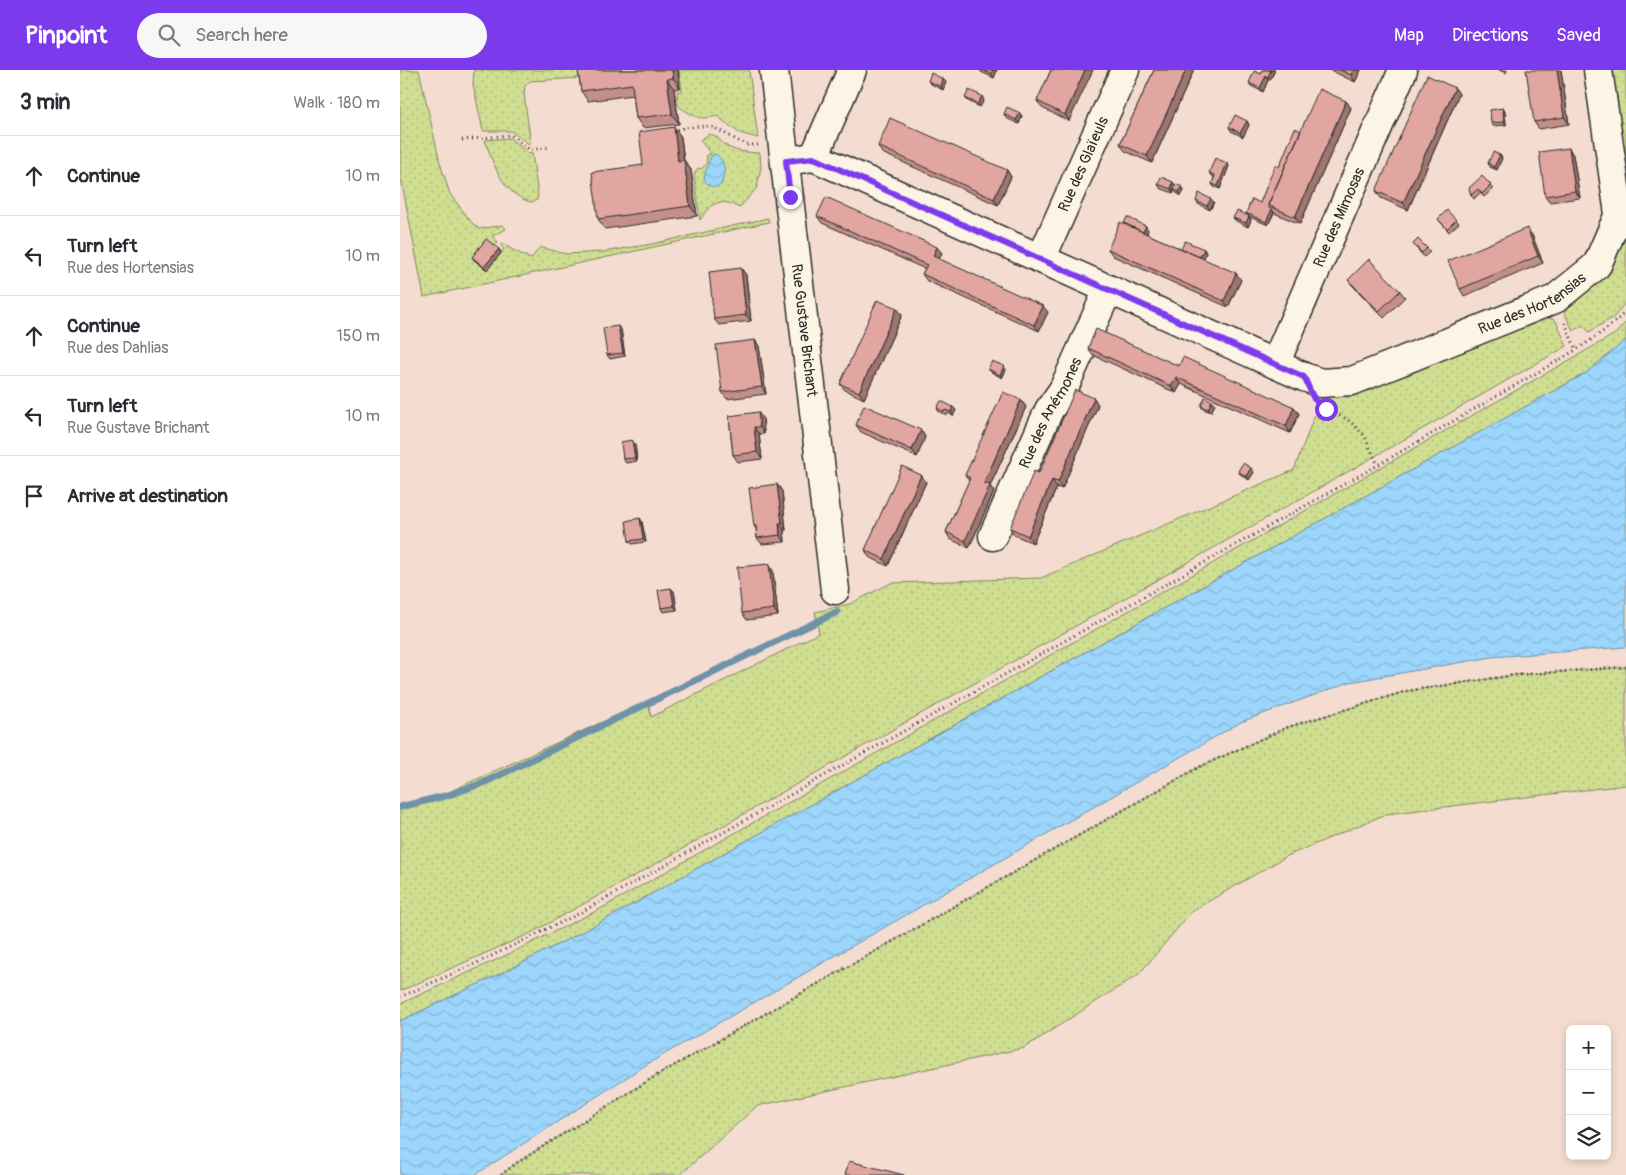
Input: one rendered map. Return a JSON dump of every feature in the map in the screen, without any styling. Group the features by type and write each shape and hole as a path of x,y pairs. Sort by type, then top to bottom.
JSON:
{"street":[{"name":"Rue Gustave Brichant","path":"774,70 835,590"},
{"path":"785,152 814,158 852,70"},
{"name":"Rue des Glaïeuls","path":"1041,259 1125,70"},
{"name":"Rue des Mimosas","path":"1275,364 1403,70"},
{"name":"Rue des Hortensias","path":"814,158 1304,377 1321,383 1352,381 1555,299 1597,265 1619,214 1598,70"},
{"name":"Rue des Anémones","path":"993,536 1049,410 1063,390 1108,290"}],"path":[{"path":"664,131 699,126 713,127 746,146 785,152"},
{"path":"462,140 511,135 530,150 551,147"},
{"path":"400,997 478,963 578,914 1378,465 1576,350 1602,333 1626,310"},
{"path":"1304,377 1314,399 1326,409 1347,419 1364,435 1378,465"},
{"path":"501,1175 515,1164 654,1078 1199,767 1288,728 1407,691 1515,675 1626,668"}],"green space":[{"path":"400,70 419,70 440,163 450,194 472,223 479,229 503,225 506,229 492,236 498,242 494,247 487,270 504,249 501,246 502,243 531,259 540,247 566,254 603,252 652,244 768,218 769,222 424,297 400,173"},
{"path":"474,70 581,70 582,78 530,81 525,86 524,94 530,145 511,131 483,131 473,84"},
{"path":"679,70 749,70 758,138 739,133 717,116 696,117 678,106 677,91 682,91"},
{"path":"1610,70 1626,70 1626,186"},
{"path":"709,134 733,149 760,153 761,167 757,188 739,208 726,203 716,203 708,209 700,220 694,174 698,168 701,169 706,165 707,155 711,154 700,140"},
{"path":"510,138 529,154 532,153 538,195 537,200 531,202 521,198 506,186 500,177 485,140"},
{"path":"1626,221 1626,302 1614,317 1589,332 1583,325 1573,331 1562,307 1586,292 1606,272 1625,239"},
{"path":"1545,316 1556,321 1567,346 645,870 529,934 400,991 400,807 431,800 648,701 651,717 819,633 815,612 850,604 891,583 1041,578 1294,470 1321,398 1408,375"},
{"path":"1626,322 1626,340 1586,373 590,928 506,971 400,1021 400,1004 513,952 600,909 1615,334"},
{"path":"1626,667 1626,785 1386,814 1287,856 1192,911 1139,974 1024,1048 757,1106 680,1175 501,1175 515,1164 654,1077 1199,767 1288,727 1407,691 1515,675"}],"water":[{"path":"716,154 722,161 724,172 721,185 714,187 704,180 711,156"},
{"path":"1626,340 1626,647 1492,657 1350,682 1241,722 644,1066 475,1175 400,1175 400,1021 506,971 590,928 1586,373"}],"building":[{"path":"578,70 672,70 673,78 667,79 672,114 636,118 632,84 581,91"},
{"path":"982,70 993,70 991,74"},
{"path":"1051,70 1085,70 1065,115 1037,101"},
{"path":"1154,70 1186,70 1147,156 1120,144"},
{"path":"1262,70 1271,70 1260,88 1249,83 1254,71 1261,74"},
{"path":"1340,70 1353,70 1351,75"},
{"path":"1526,70 1557,70 1564,117 1534,122"},
{"path":"931,73 943,79 941,87 928,81"},
{"path":"1427,75 1455,88 1403,203 1376,191"},
{"path":"1319,89 1346,101 1295,217 1268,205"},
{"path":"969,90 982,96 978,104 965,98"},
{"path":"1007,107 1020,113 1016,120 1004,114"},
{"path":"1503,108 1504,122 1491,123 1490,110"},
{"path":"1235,115 1247,121 1240,133 1229,127"},
{"path":"890,118 1007,170 994,199 878,146"},
{"path":"674,127 678,161 684,160 690,206 598,219 592,172 643,165 639,132"},
{"path":"1295,128 1301,131 1268,205 1272,209 1266,222 1246,213 1252,199 1260,203 1275,165 1279,167"},
{"path":"1569,148 1575,191 1545,196 1539,152"},
{"path":"1493,152 1500,155 1494,167 1488,163"},
{"path":"1215,158 1227,163 1218,186 1212,184 1215,175 1209,173"},
{"path":"1482,176 1491,185 1482,194 1478,189 1471,195 1469,188"},
{"path":"1161,177 1173,182 1171,189 1158,184"},
{"path":"1176,184 1182,187 1179,192 1173,189"},
{"path":"1199,193 1211,199 1207,206 1196,201"},
{"path":"826,197 937,247 933,256 1043,306 1034,325 922,274 927,265 817,216"},
{"path":"1447,210 1456,220 1447,229 1438,219"},
{"path":"1237,211 1249,216 1246,223 1233,218"},
{"path":"1127,217 1146,226 1143,232 1124,223"},
{"path":"1120,222 1236,273 1224,301 1108,249"},
{"path":"1527,228 1538,256 1460,289 1448,261"},
{"path":"486,239 499,249 484,267 472,257"},
{"path":"1418,239 1427,248 1422,253 1413,244"},
{"path":"1185,241 1204,249 1200,257 1181,249"},
{"path":"1369,259 1400,291 1379,311 1348,280"},
{"path":"741,268 746,315 714,319 709,272"},
{"path":"877,300 897,308 859,392 840,384"},
{"path":"618,326 623,353 607,355 603,328"},
{"path":"1096,329 1179,366 1183,357 1294,407 1286,426 1176,377 1171,386 1088,348"},
{"path":"755,340 762,387 722,392 716,345"},
{"path":"992,361 1004,366 1000,375 988,369"},
{"path":"1075,390 1094,398 1058,482 1052,480 1028,536 1010,528 1034,471 1039,473"},
{"path":"1003,392 1021,400 984,483 990,485 965,541 946,532 970,478 965,475"},
{"path":"1205,397 1212,401 1208,409 1201,406"},
{"path":"941,401 953,407 951,412 945,410 944,412 937,408"},
{"path":"864,405 921,430 912,450 856,425"},
{"path":"758,412 760,427 754,427 757,452 733,455 729,416"},
{"path":"632,440 635,458 623,459 621,442"},
{"path":"1243,463 1251,468 1246,476 1238,471"},
{"path":"902,466 921,475 884,559 865,550"},
{"path":"777,484 782,523 779,523 780,535 757,538 749,488"},
{"path":"640,518 643,539 629,541 626,521"},
{"path":"769,564 774,609 742,613 737,567"},
{"path":"671,588 674,606 661,608 658,590"},
{"path":"849,1161 904,1175 845,1175"}],"waterway":[{"path":"400,807 449,795 483,783 837,612"}],"route":[{"path":"790,197 786,161 814,158 1304,377 1314,399 1326,409"}]}
